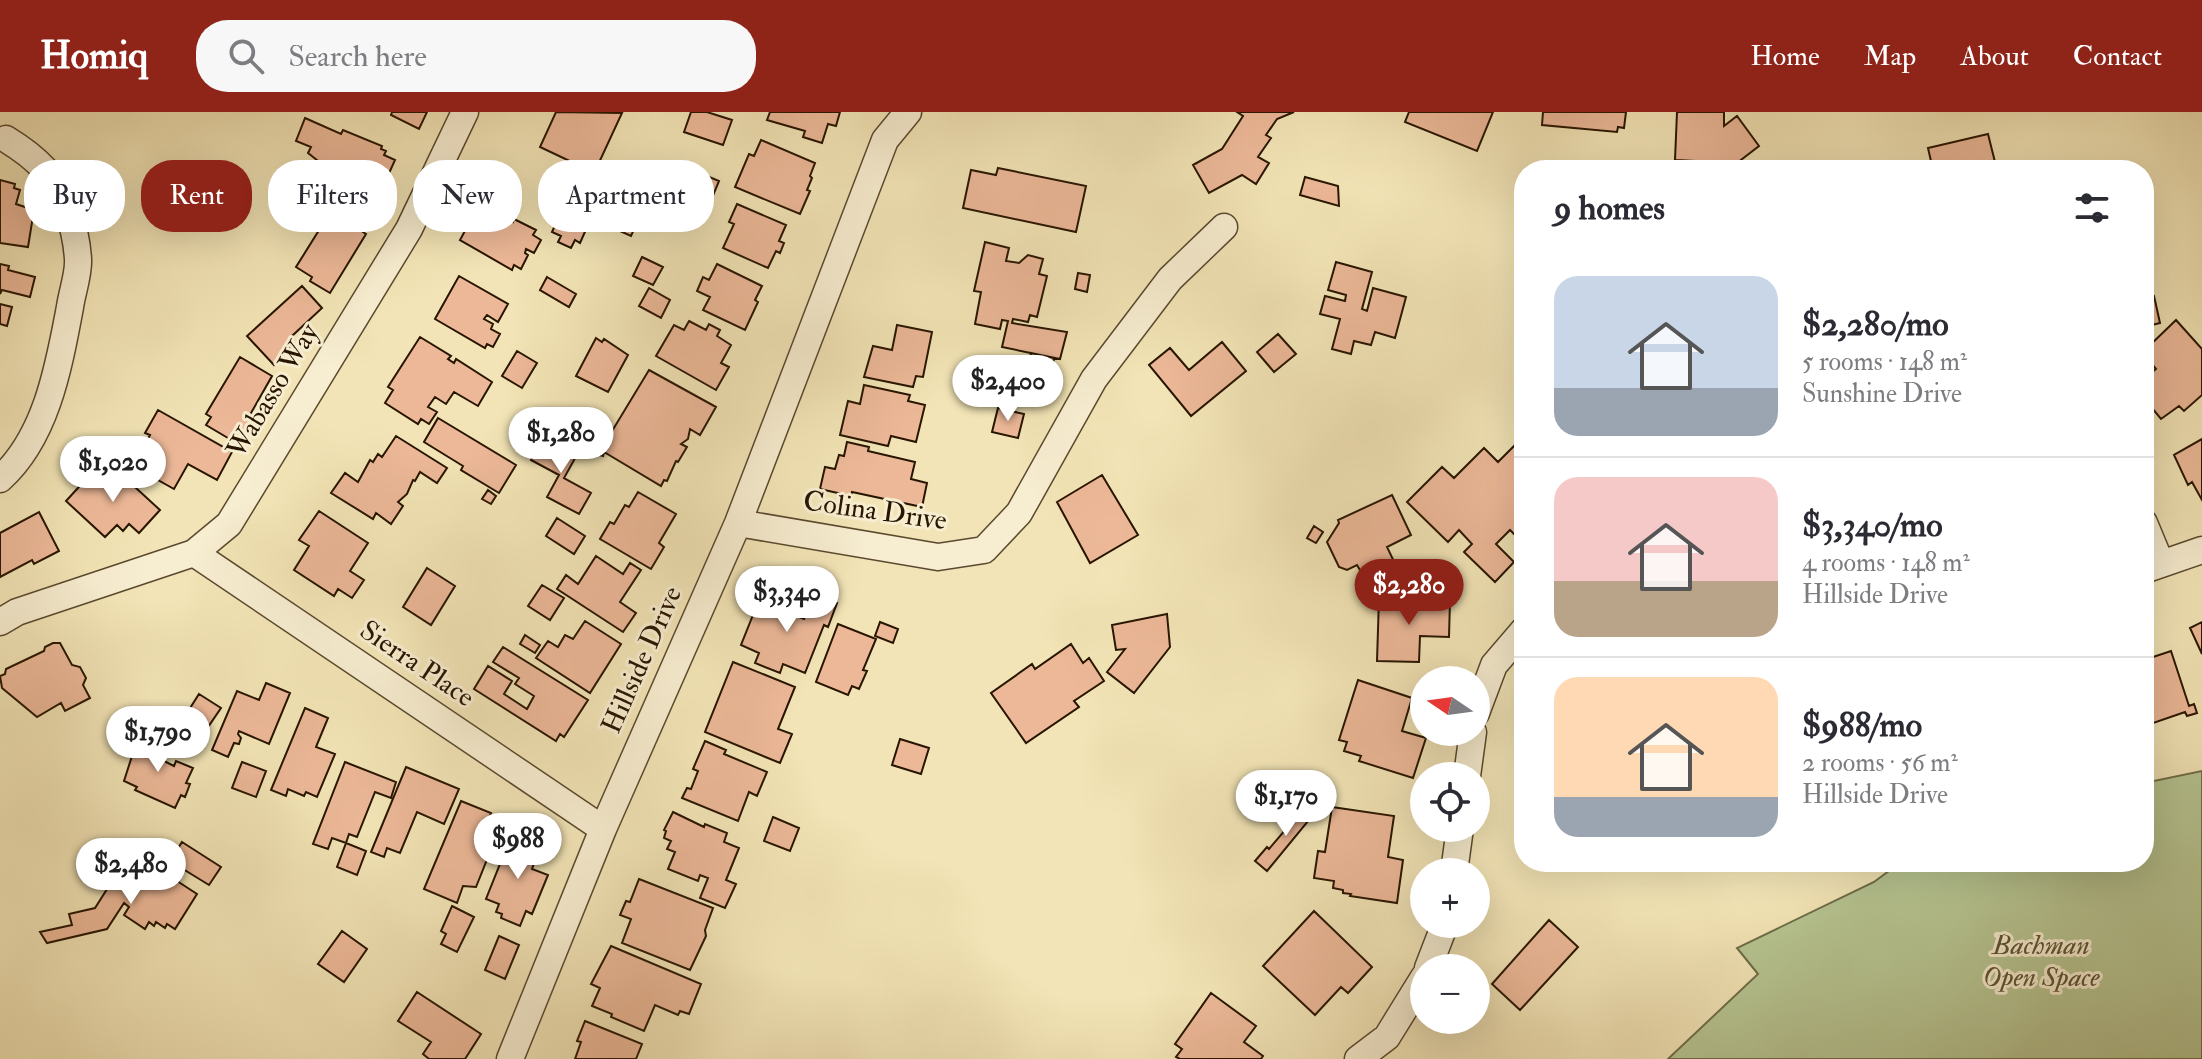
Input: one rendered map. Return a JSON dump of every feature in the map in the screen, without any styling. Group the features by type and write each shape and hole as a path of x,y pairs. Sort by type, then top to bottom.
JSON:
{"street":[{"name":"Wabasso Way","path":"0,622 17,612 194,553 229,524 409,229 465,112"},
{"name":"Hillside Drive","path":"510,1059 603,829 738,523 885,140 908,112"},
{"path":"0,479 31,438 50,394 59,368 78,260 68,212 54,181 34,156 6,139"},
{"name":"Colina Drive","path":"738,523 938,557 984,550 1019,513 1094,379 1170,279 1224,227"},
{"path":"2154,566 2202,550"},
{"name":"Sierra Place","path":"194,553 603,829"},
{"path":"1490,676 1494,665 1514,642"},
{"path":"1358,1059 1387,1037 1410,1000"}],"green space":[{"name":"Bachman Open Space","path":"2202,771 2202,1059 1668,1059 1758,974 1737,948 1874,882 1888,872 2154,872 2154,781"}],"building":[{"path":"392,112 427,112 419,129 391,115"},
{"path":"556,112 622,113 600,160 567,160 540,147"},
{"path":"691,112 707,112 732,120 723,145 684,132"},
{"path":"770,112 840,112 836,126 828,124 822,143 803,137 805,131 767,120"},
{"path":"1237,112 1294,112 1277,119 1266,135 1271,138 1258,157 1269,163 1256,184 1242,175 1209,193 1193,165 1222,149 1243,116"},
{"path":"1409,112 1493,112 1477,151 1405,122"},
{"path":"1543,112 1626,112 1624,128 1618,127 1617,132 1542,125"},
{"path":"1677,112 1724,112 1724,126 1737,116 1759,146 1741,160 1675,160"},
{"path":"305,118 341,134 343,130 382,146 381,149 386,151 384,155 395,160 317,160 308,153 311,147 296,141"},
{"path":"1988,134 1994,160 1931,160 1928,148"},
{"path":"761,140 815,163 807,190 810,191 800,214 735,187 749,154 754,156"},
{"path":"998,168 1086,186 1076,232 963,208 971,170 996,175"},
{"path":"1305,177 1338,186 1339,206 1300,195"},
{"path":"0,180 15,184 14,188 20,190 16,204 24,207 24,232 30,232 28,247 0,243"},
{"path":"737,204 786,225 779,241 784,243 780,253 776,251 768,268 723,248 734,224 729,222"},
{"path":"522,223 536,230 533,235 541,240 534,253 526,249 528,255 521,269 514,265 512,270 460,240 464,232 522,232"},
{"path":"318,232 366,234 330,293 310,281 312,277 296,267"},
{"path":"552,232 585,232 580,243 575,240 571,248 558,242 561,236"},
{"path":"985,242 1009,248 1006,261 1019,263 1028,255 1043,259 1039,274 1047,276 1037,317 1030,315 1028,322 1013,319 1012,323 1067,332 1060,359 1002,347 1008,321 1002,320 1000,329 975,324 981,292 974,291"},
{"path":"642,257 663,267 653,285 633,276"},
{"path":"1336,262 1372,272 1362,309 1367,311 1373,288 1406,297 1395,338 1375,332 1371,345 1354,341 1351,354 1332,349 1340,319 1320,314 1325,296 1345,301 1346,295 1328,290"},
{"path":"0,264 9,266 8,270 35,277 30,297 2,290 0,294"},
{"path":"717,264 762,286 745,330 703,310 710,297 697,291 703,277 709,280"},
{"path":"1078,273 1090,275 1087,292 1075,289"},
{"path":"459,276 508,304 498,322 487,315 484,319 493,324 491,329 500,334 493,347 487,344 485,348 435,319"},
{"path":"547,277 576,294 569,307 540,290"},
{"path":"302,286 322,308 291,337 293,340 288,345 291,349 274,365 247,336"},
{"path":"649,288 670,300 661,318 639,306"},
{"path":"2154,296 2160,323 2154,324"},
{"path":"0,304 12,307 7,326 0,324"},
{"path":"2176,320 2202,349 2202,395 2184,411 2179,406 2161,419 2154,410 2154,341"},
{"path":"689,321 706,330 709,324 720,330 717,336 731,345 721,363 729,367 716,390 656,356 674,325 684,330"},
{"path":"897,325 932,332 923,377 916,376 913,387 864,377 873,346 892,350"},
{"path":"1278,334 1296,354 1274,372 1257,352"},
{"path":"420,337 451,356 448,359 454,363 456,359 492,382 478,406 454,392 446,404 435,397 428,407 437,412 429,424 421,419 418,424 385,403 393,390 388,387"},
{"path":"596,338 602,342 604,339 628,355 608,392 576,376"},
{"path":"1222,342 1246,371 1191,416 1149,365 1170,348 1189,370"},
{"path":"517,351 537,363 522,388 502,376"},
{"path":"1031,353 1054,358 1050,380 1026,375"},
{"path":"240,357 272,376 238,444 206,425 211,417 206,414"},
{"path":"649,370 716,407 700,435 690,429 688,439 681,444 687,447 661,486 604,452 603,456 589,452 574,439 581,434 591,434 599,438 603,446"},
{"path":"864,385 910,395 908,401 925,405 916,442 891,436 888,446 840,435 848,401 860,404"},
{"path":"998,408 1024,414 1018,438 992,432"},
{"path":"158,410 232,452 217,480 188,464 174,489 133,466 150,435 145,433"},
{"path":"438,418 516,465 499,493 424,442"},
{"path":"396,436 447,468 437,483 420,472 407,494 398,502 403,506 391,524 376,513 373,519 331,493 345,473 358,482 370,460 373,462 378,454 382,457"},
{"path":"542,439 554,446 556,441 578,453 564,478 591,493 579,514 547,497 559,475 531,460"},
{"path":"2202,439 2202,500 2192,482 2188,485 2174,455"},
{"path":"847,442 869,447 868,451 915,462 911,479 927,483 922,507 852,492 851,496 820,489 825,467 835,469 839,455 844,456"},
{"path":"1514,446 1514,534 1510,530 1496,544 1514,562 1495,582 1464,552 1472,544 1459,530 1448,542 1407,502 1442,467 1454,478 1484,448 1498,462"},
{"path":"112,466 160,510 139,533 129,524 123,531 117,525 105,537 66,501 88,477 95,485"},
{"path":"1102,475 1138,535 1090,563 1057,502"},
{"path":"488,490 496,496 491,504 482,499"},
{"path":"638,492 676,514 659,543 664,547 651,569 600,539 610,522 614,524 625,505 629,507"},
{"path":"1392,495 1411,535 1387,547 1400,574 1370,587 1357,565 1347,570 1339,567 1327,542 1338,520"},
{"path":"319,511 368,543 350,571 364,580 352,598 338,589 334,596 294,570 309,546 299,540"},
{"path":"39,512 59,551 34,564 32,560 0,577 0,533"},
{"path":"557,518 585,536 574,554 546,536"},
{"path":"1314,526 1323,532 1316,543 1307,538"},
{"path":"596,556 623,574 630,563 641,570 620,602 636,613 623,632 557,589 566,575 578,584"},
{"path":"427,568 455,586 431,625 403,607"},
{"path":"542,585 564,598 550,620 528,606"},
{"path":"815,594 837,603 828,627 824,625 805,673 783,664 780,673 755,663 759,653 741,645 759,600 795,612 794,615 804,619"},
{"path":"1379,598 1450,600 1449,637 1420,636 1419,662 1377,661"},
{"path":"1167,614 1170,647 1134,693 1107,672 1125,649 1116,650 1112,625"},
{"path":"585,621 621,644 590,693 536,658 548,641 558,647 565,635 573,639"},
{"path":"880,622 898,629 893,643 875,636"},
{"path":"2202,622 2202,654 2190,628"},
{"path":"838,624 876,639 859,689 852,686 848,695 816,682"},
{"path":"525,635 540,645 535,653 520,644"},
{"path":"53,643 60,643 72,665 80,667 86,678 83,685 90,698 65,711 61,703 37,717 2,688 0,676 5,674 6,669 44,651"},
{"path":"1071,644 1083,663 1089,658 1104,681 1074,701 1079,707 1026,743 991,693 1032,664 1035,669"},
{"path":"503,647 588,700 564,737 560,734 556,741 474,689 488,666 512,681 504,694 527,709 534,696 515,684 519,678 493,662"},
{"path":"2171,651 2189,706 2194,704 2197,713 2187,716 2185,712 2154,723 2154,657"},
{"path":"733,662 795,687 778,729 792,734 780,763 705,732"},
{"path":"1358,680 1410,697 1402,731 1410,733 1410,746 1423,746 1418,762 1410,762 1410,777 1359,761 1361,756 1344,751 1347,742 1339,740"},
{"path":"266,683 290,693 269,744 239,731 239,744 234,743 228,757 212,750 237,691 259,700"},
{"path":"199,694 221,708 208,727 187,713"},
{"path":"305,708 328,718 316,747 335,754 317,797 306,792 304,796 288,789 286,796 271,790"},
{"path":"147,734 164,742 159,755 165,758 164,761 174,766 176,761 193,768 186,783 190,784 185,797 181,795 175,808 135,790 137,787 124,781 138,743 142,744"},
{"path":"900,739 929,748 921,774 892,765"},
{"path":"705,741 726,750 724,754 767,772 757,796 749,792 738,821 682,798 687,788 691,789 698,771 693,769"},
{"path":"242,762 266,771 256,797 232,788"},
{"path":"345,762 396,782 391,798 375,792 357,837 349,834 346,843 332,838 328,849 313,844"},
{"path":"406,767 459,789 444,824 417,812 400,853 387,848 384,857 371,852"},
{"path":"461,801 491,813 485,827 498,832 476,887 463,886 457,903 424,889"},
{"path":"1309,802 1318,809 1267,871 1255,861"},
{"path":"1332,807 1394,816 1388,857 1403,860 1397,903 1350,896 1343,890 1333,888 1334,881 1314,878 1318,851 1325,852"},
{"path":"673,812 704,827 705,824 727,833 724,842 739,848 726,880 736,884 725,908 700,898 708,878 700,875 698,881 668,869 675,852 667,849 671,841 664,838 664,830"},
{"path":"773,817 799,828 790,851 764,841"},
{"path":"517,832 535,839 533,844 540,847 532,869 548,875 532,914 526,911 520,926 501,918 502,914 496,912 499,904 486,899"},
{"path":"182,842 221,867 209,885 170,861"},
{"path":"346,843 366,851 357,875 337,867"},
{"path":"134,863 169,886 174,879 197,894 175,929 167,924 165,928 156,922 154,926 149,922 145,929 124,915 129,907 124,903 107,929 47,943 40,932 72,925 69,914 95,908 114,878 121,882"},
{"path":"639,879 713,908 705,930 706,936 690,970 622,943 631,919 620,915 626,901 630,902"},
{"path":"452,906 474,917 457,952 441,944 446,934 441,931"},
{"path":"1314,911 1372,967 1348,993 1341,987 1315,1015 1263,966"},
{"path":"1549,920 1578,947 1520,1010 1492,984"},
{"path":"342,931 367,949 344,982 318,964"},
{"path":"499,936 519,945 505,979 485,970"},
{"path":"611,946 701,984 689,1014 680,1011 678,1015 655,1005 644,1031 592,1006 600,988 591,984"},
{"path":"417,992 481,1034 465,1059 429,1059 423,1054 431,1042 398,1021"},
{"path":"1211,993 1256,1026 1244,1042 1263,1056 1261,1059 1176,1057 1182,1049 1175,1044"},
{"path":"585,1021 642,1044 636,1059 575,1059 581,1042 577,1041"}]}
